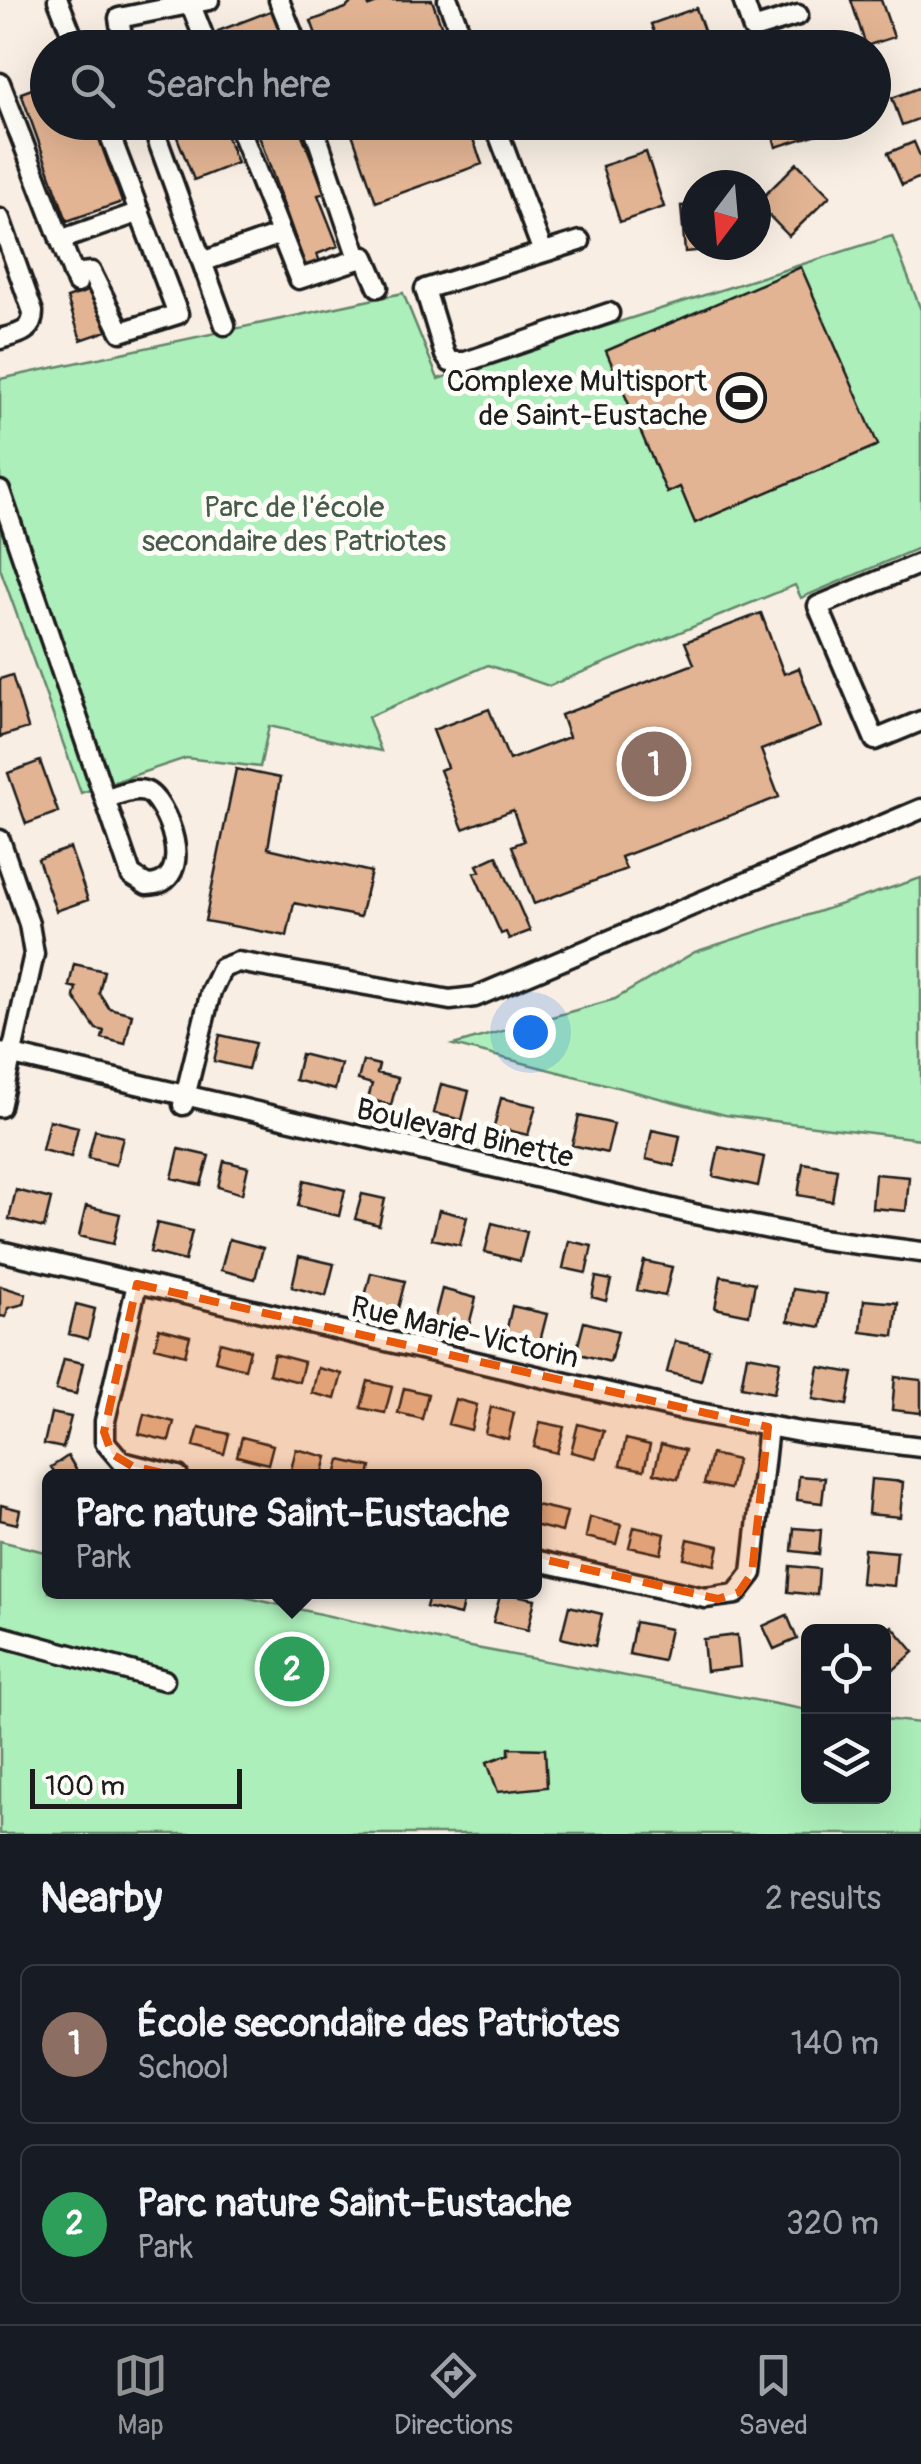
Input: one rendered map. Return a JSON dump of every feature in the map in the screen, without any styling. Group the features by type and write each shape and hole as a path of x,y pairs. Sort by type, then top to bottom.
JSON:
{"street":[{"path":"58,0 69,30"},
{"path":"279,0 291,30"},
{"path":"448,0 459,30"},
{"path":"743,0 752,29 798,15"},
{"path":"123,8 196,1 203,30"},
{"path":"0,83 75,279 91,272 121,332 175,318 177,309 113,140"},
{"path":"158,140 225,325"},
{"path":"244,140 299,280 358,258 368,260 378,286"},
{"path":"318,140 358,258"},
{"path":"501,140 544,252"},
{"path":"60,240 140,212"},
{"path":"0,219 33,321 24,332 0,339"},
{"path":"202,262 281,234"},
{"path":"580,240 425,289 450,362 465,362 610,313"},
{"path":"0,491 105,799 132,875 147,885 166,881 174,873 176,854 159,802 152,794 135,790 105,799"},
{"path":"921,563 818,606 875,740 921,722"},
{"path":"184,1101 214,981 222,968 238,962 450,1000 475,997 921,808"},
{"path":"0,840 33,942 32,972 5,1059 0,1107"},
{"name":"Boulevard Binette","path":"5,1059 746,1236 921,1261"},
{"name":"Boulevard Binette","path":"184,1101 795,1235 921,1252"},
{"name":"Rue Marie-Victorin","path":"0,1252 768,1427 921,1447"},
{"path":"138,1284 105,1421 105,1442 122,1462 150,1469"},
{"path":"542,1562 706,1598 736,1594 752,1573 768,1427"},
{"path":"0,1636 164,1680"}],"highlighted area":[{"path":"137,1284 768,1427 752,1573 739,1592 718,1599 132,1466 112,1454 104,1432"}],"green space":[{"name":"Parc de l'école secondaire des Patriotes","path":"892,236 921,310 921,547 801,598 795,585 549,686 488,665 368,717 381,751 269,726 260,767 186,758 81,793 0,568 0,379 403,293 438,379"},
{"path":"921,878 921,1139 725,1115 453,1045 615,999 695,952"},
{"path":"0,1541 42,1551 42,1599 253,1599 460,1645 801,1709 801,1804 891,1804 891,1720 921,1723 921,1834 0,1834"}],"building":[{"path":"354,0 367,0 369,6 385,0 432,0 443,30 314,30 311,21 346,8"},
{"path":"851,0 881,0 894,37 891,38 891,30 861,30"},
{"path":"696,8 704,30 653,30 651,24"},
{"path":"273,10 280,30 221,30"},
{"path":"921,87 921,118 902,125 892,98"},
{"path":"30,90 30,118 21,93"},
{"path":"38,140 100,140 122,202 67,221"},
{"path":"178,140 228,140 237,163 194,180"},
{"path":"260,140 304,140 325,193 318,195 338,246 317,254 320,262 306,268"},
{"path":"354,140 473,140 482,164 376,202"},
{"path":"774,140 798,140 776,147"},
{"path":"914,142 921,158 921,177 902,185 888,153"},
{"path":"646,152 664,207 620,222 602,166"},
{"path":"797,163 830,196 789,236 771,217 771,189"},
{"name":"Complexe Multisport de Saint-Eustache","path":"801,267 878,445 695,523 680,487 667,493 606,351"},
{"path":"93,289 107,331 81,340 67,298"},
{"path":"761,613 784,674 799,668 821,727 761,750 779,797 621,857 626,869 534,904 512,846 524,841 513,810 463,829 440,770 447,767 433,730 489,709 509,760 569,737 561,715 694,664 685,642"},
{"path":"12,675 28,728 0,737 0,679"},
{"path":"40,761 58,812 26,824 8,773"},
{"path":"236,769 280,778 268,848 371,872 360,917 294,903 287,936 205,921"},
{"path":"70,848 88,900 56,911 38,859"},
{"path":"497,856 530,931 509,939 506,932 501,934 474,873 480,871 477,865"},
{"path":"74,964 104,971 99,993 109,1008 132,1014 125,1044 102,1038 104,1031 96,1029 74,997 76,988 69,986"},
{"path":"220,1035 255,1043 248,1069 214,1061"},
{"path":"301,1054 341,1064 335,1090 295,1080"},
{"path":"363,1061 379,1065 377,1073 398,1078 391,1105 368,1099 372,1084 358,1080"},
{"path":"441,1084 469,1091 462,1120 434,1113"},
{"path":"501,1098 536,1106 528,1135 494,1127"},
{"path":"579,1116 614,1124 607,1153 572,1145"},
{"path":"49,1120 78,1127 71,1157 42,1150"},
{"path":"95,1130 123,1137 116,1165 88,1158"},
{"path":"652,1130 680,1136 674,1166 646,1159"},
{"path":"719,1147 764,1157 758,1186 713,1176"},
{"path":"179,1149 209,1156 201,1185 172,1178"},
{"path":"224,1161 248,1167 242,1194 218,1187"},
{"path":"803,1163 837,1169 832,1201 798,1195"},
{"path":"875,1174 909,1177 906,1211 872,1208"},
{"path":"304,1180 345,1190 339,1216 298,1206"},
{"path":"16,1190 51,1199 44,1228 9,1219"},
{"path":"362,1194 385,1199 379,1225 355,1219"},
{"path":"86,1206 120,1214 113,1244 79,1236"},
{"path":"439,1210 467,1217 460,1245 432,1239"},
{"path":"157,1223 192,1231 185,1261 150,1252"},
{"path":"492,1223 527,1232 520,1261 485,1252"},
{"path":"229,1239 263,1248 255,1279 221,1270"},
{"path":"569,1241 592,1246 586,1273 563,1268"},
{"path":"299,1256 334,1264 326,1296 292,1287"},
{"path":"644,1261 672,1267 665,1296 637,1290"},
{"path":"371,1273 405,1281 397,1312 363,1304"},
{"path":"721,1276 755,1283 749,1315 715,1308"},
{"path":"596,1277 611,1280 606,1301 592,1297"},
{"path":"0,1286 26,1294 24,1304 8,1308 6,1317 0,1316"},
{"path":"442,1289 476,1298 468,1329 434,1320"},
{"path":"793,1289 826,1294 821,1327 788,1321"},
{"path":"864,1300 898,1303 894,1336 861,1332"},
{"path":"76,1304 95,1309 88,1339 69,1334"},
{"path":"512,1306 547,1314 539,1345 505,1337"},
{"path":"584,1322 618,1331 610,1362 576,1353"},
{"path":"159,1328 190,1336 185,1355 155,1347"},
{"path":"675,1341 709,1349 701,1381 667,1372"},
{"path":"220,1342 250,1350 245,1369 215,1361"},
{"path":"274,1354 304,1362 299,1382 269,1374"},
{"path":"747,1355 780,1361 774,1393 741,1387"},
{"path":"64,1359 83,1363 76,1394 56,1390"},
{"path":"819,1367 853,1373 847,1405 813,1399"},
{"path":"318,1368 342,1374 335,1399 312,1393"},
{"path":"895,1377 921,1380 921,1413 892,1410"},
{"path":"368,1381 392,1387 385,1413 361,1408"},
{"path":"404,1388 428,1394 422,1419 398,1413"},
{"path":"455,1399 477,1405 471,1430 448,1424"},
{"path":"491,1407 514,1413 508,1439 485,1433"},
{"path":"51,1413 71,1417 63,1448 44,1444"},
{"path":"144,1414 174,1422 169,1441 139,1434"},
{"path":"540,1422 564,1427 557,1453 534,1447"},
{"path":"578,1424 604,1431 596,1458 571,1452"},
{"path":"199,1427 229,1434 224,1454 194,1446"},
{"path":"242,1437 273,1445 268,1464 237,1456"},
{"path":"626,1439 650,1445 644,1470 620,1465"},
{"path":"661,1444 685,1450 678,1479 654,1473"},
{"path":"296,1449 327,1457 324,1469 291,1469"},
{"path":"711,1454 737,1460 730,1489 704,1484"},
{"path":"68,1456 76,1469 52,1469"},
{"path":"340,1460 371,1467 371,1469 338,1469"},
{"path":"799,1476 825,1478 822,1503 797,1500"},
{"path":"871,1479 903,1482 900,1517 868,1514"},
{"path":"1,1505 20,1510 17,1524 0,1520"},
{"path":"542,1506 567,1512 562,1532 542,1527"},
{"path":"590,1517 621,1525 616,1544 586,1537"},
{"path":"634,1527 665,1534 661,1554 629,1547"},
{"path":"794,1528 821,1530 819,1554 792,1551"},
{"path":"688,1539 719,1546 715,1565 684,1558"},
{"path":"864,1549 897,1552 894,1586 861,1583"},
{"path":"790,1566 819,1569 817,1595 788,1592"},
{"path":"428,1599 464,1599 460,1615 426,1607"},
{"path":"499,1599 535,1599 528,1630 493,1622"},
{"path":"569,1606 602,1614 595,1646 561,1638"},
{"path":"787,1615 797,1639 774,1649 763,1626"},
{"path":"635,1622 670,1629 663,1661 629,1654"},
{"path":"891,1627 914,1652 891,1672"},
{"path":"737,1635 740,1667 706,1671 703,1639"},
{"path":"509,1748 545,1749 547,1787 498,1792 487,1762 509,1754"}],"place":[{"name":"Complexe Multisport de Saint-Eustache","path":"742,398"},
{"name":"École secondaire des Patriotes","path":"654,764"},
{"name":"Parc nature Saint-Eustache","path":"292,1669"}]}
